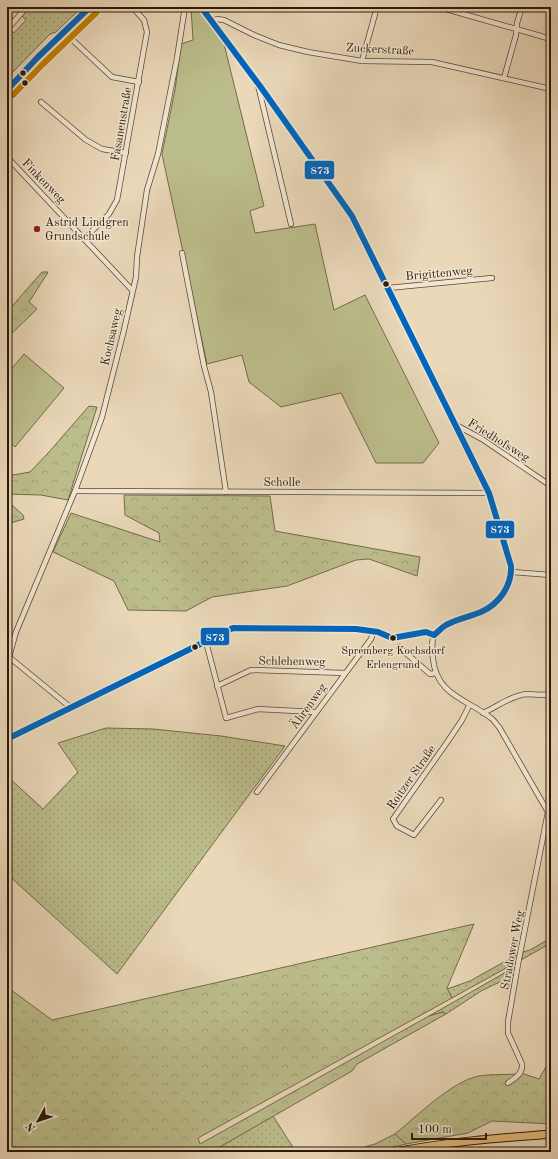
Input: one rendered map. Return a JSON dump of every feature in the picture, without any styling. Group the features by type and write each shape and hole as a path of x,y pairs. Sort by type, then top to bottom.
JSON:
{"main road":[{"path":"394,1152 463,1141 551,1134"}],"street":[{"path":"7,90 36,58 90,7"},
{"name":"Fasanenstraße","path":"84,238 114,207 117,200 147,32 144,20 132,7"},
{"name":"Kochsaweg","path":"70,707 9,657 16,632 75,491 102,417 136,277 137,257 147,190 158,154 177,58 185,7"},
{"path":"201,7 352,216 489,493 512,572 509,585 504,593 487,608 445,626 434,635 432,647 434,665 436,673 447,689 469,706 491,718 499,727 550,812"},
{"path":"362,61 377,7"},
{"path":"440,7 551,39"},
{"path":"504,78 522,7"},
{"path":"7,21 11,25 25,9"},
{"name":"Zuckerstraße","path":"211,21 214,19 224,20 254,35 280,45 308,52 362,61 432,62 551,89"},
{"path":"64,32 112,76 139,82"},
{"path":"258,84 291,224"},
{"path":"41,102 86,140 102,148 126,153"},
{"name":"Finkenweg","path":"7,157 132,290"},
{"path":"182,253 204,366 211,392 226,492"},
{"name":"Brigittenweg","path":"388,288 492,278"},
{"name":"Friedhofsweg","path":"456,425 482,440 551,486"},
{"name":"Scholle","path":"75,491 489,493"},
{"path":"512,572 551,576"},
{"path":"7,738 233,628 356,629 374,631 392,638 426,632 434,635"},
{"name":"Ährenweg","path":"257,792 371,638 374,631"},
{"path":"206,642 226,718 258,709 316,712"},
{"path":"399,648 430,674 436,673"},
{"name":"Schlehenweg","path":"217,686 251,670 345,673"},
{"path":"483,714 511,698 525,694 551,694"},
{"name":"Roitzer Straße","path":"441,800 414,835 397,826 393,819 452,736 469,706"},
{"name":"Stradower Weg","path":"508,1083 519,1075 522,1068 522,1064 508,1033 508,1022 518,964 550,812"}],"green space":[{"path":"7,7 82,7 56,32 50,34 7,78 7,26 14,33 26,20 16,10 8,13"},
{"path":"191,7 197,7 224,44 264,206 250,211 255,233 315,224 334,310 365,295 439,443 423,463 376,463 341,393 281,407 249,382 242,355 207,364 162,154 175,90 181,44 193,40"},
{"path":"42,272 48,272 29,302 37,309 7,338 7,312"},
{"path":"24,354 64,388 15,447 7,440 7,374"},
{"path":"89,406 97,407 68,500 41,495 7,494 7,476 30,472"},
{"path":"124,495 270,496 275,531 420,557 417,576 369,559 356,560 287,586 212,597 186,611 128,610 114,581 53,552 71,513 160,542 159,533 125,515"},
{"path":"13,506 23,515 24,519 7,524 7,508"},
{"path":"106,728 153,729 221,736 285,746 117,974 7,874 7,776 43,809 78,772 58,743"},
{"path":"474,924 447,988 452,998 198,1138 200,1144 429,1016 443,1012 446,1014 357,1064 352,1071 211,1152 7,1152 7,987 52,1020"},
{"path":"551,938 551,943 521,960 523,952 530,950"},
{"path":"518,954 517,962 452,998 447,989 470,981"},
{"path":"515,967 514,975 481,991 446,1014 443,1012 429,1016"},
{"path":"551,1058 551,1124 492,1121 468,1133 406,1144 395,1134 435,1100 468,1079 483,1075 516,1074 518,1072 539,1079"},
{"path":"273,1116 296,1152 211,1152"},
{"path":"395,1134 406,1144 372,1152 347,1152 375,1144"}],"transit line":[{"name":"873","path":"7,90 37,58 90,7"},
{"name":"873","path":"7,739 233,628 356,629 378,632 392,638 426,632 434,635 450,623 487,609 503,594 507,587 511,573 511,566 489,493 352,216 260,86 201,7"},
{"path":"13,95 96,13"}],"place":[{"name":"Astrid Lindgren Grundschule","path":"37,229"},
{"name":"Spremberg Kochsdorf Erlengrund","path":"393,638"}]}
